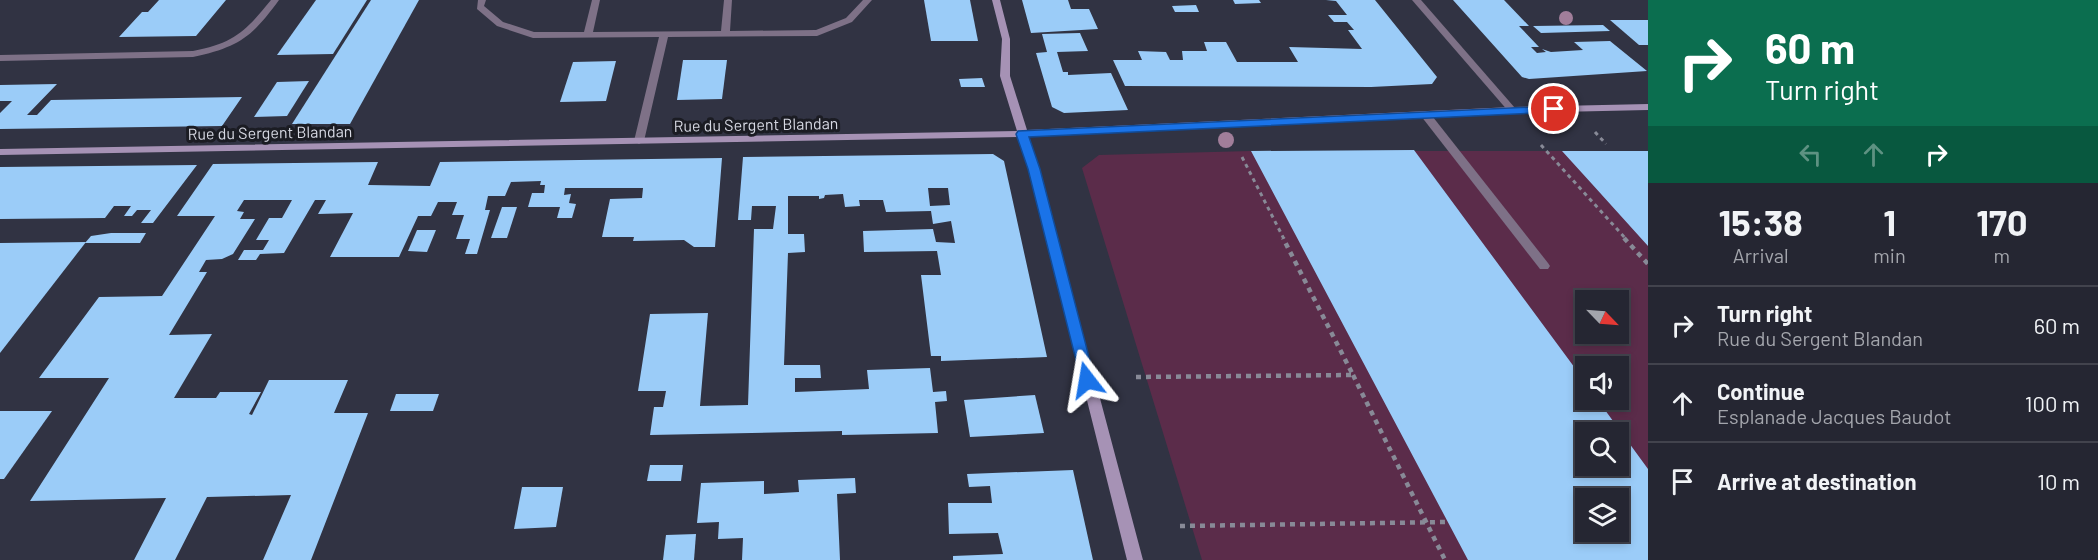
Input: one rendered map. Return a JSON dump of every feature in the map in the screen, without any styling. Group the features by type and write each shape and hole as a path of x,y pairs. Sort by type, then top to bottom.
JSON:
{"street":[{"path":"0,58 193,54 219,49 249,34 275,0"},
{"path":"482,0 480,7 500,24 533,35 817,33 849,20 868,0"},
{"path":"588,35 596,0"},
{"path":"725,34 728,0"},
{"path":"996,0 1006,39 1005,76 1034,169 1135,560"},
{"path":"1416,0 1512,110"},
{"path":"639,141 664,35"},
{"name":"Rue du Sergent Blandan","path":"0,152 1022,134 1512,110 1648,107"},
{"path":"1425,114 1544,266"}],"path":[{"path":"1541,145 1648,264"},
{"path":"1242,157 1445,560"},
{"path":"1136,377 1353,375"},
{"path":"1180,526 1448,522"}],"shaded area":[{"path":"1251,151 1648,151 1648,560 1202,560 1082,168 1099,155"}],"building":[{"path":"159,0 226,0 196,36 119,37 142,12 148,12"},
{"path":"316,0 367,0 333,54 277,55"},
{"path":"371,0 419,0 350,124 292,124"},
{"path":"924,0 970,0 978,41 931,41"},
{"path":"1022,0 1068,0 1071,9 1089,9 1098,29 1031,33"},
{"path":"1233,0 1259,0 1261,3 1235,4"},
{"path":"1326,0 1375,0 1437,77 1432,84 1371,87 1125,86 1113,60 1142,60 1138,51 1166,52 1170,60 1183,60 1182,51 1207,51 1204,42 1226,42 1237,62 1298,62 1289,47 1362,49 1348,30 1354,30 1347,22 1334,22 1328,15 1347,15 1336,1"},
{"path":"1453,0 1504,0 1529,26 1519,26 1539,47 1531,47 1537,53 1546,52 1542,49 1551,52 1583,50 1574,42 1610,41 1647,71 1529,79 1522,77"},
{"path":"1196,5 1199,12 1175,12 1172,6"},
{"path":"1610,20 1648,20 1648,45 1639,45"},
{"path":"1603,25 1610,31 1541,33 1533,26"},
{"path":"1080,33 1088,51 1057,52 1063,72 1068,72 1068,75 1111,73 1128,110 1064,113 1052,107 1036,53 1047,52 1042,34"},
{"path":"683,60 727,60 722,99 677,100"},
{"path":"616,61 606,101 560,102 573,62"},
{"path":"982,78 985,87 961,87 959,79"},
{"path":"309,81 287,116 254,117 277,82"},
{"path":"57,84 27,115 37,115 51,100 242,97 222,126 0,129 0,113 12,101 0,101 0,85"},
{"path":"1414,150 1575,368 1575,410 1605,410 1614,422 1575,422 1575,476 1629,476 1629,443 1648,469 1648,560 1468,560 1251,151"},
{"path":"1562,151 1648,151 1648,246 1592,184"},
{"path":"993,154 1004,161 1047,357 941,361 941,356 931,356 921,275 941,275 937,251 864,252 863,231 933,229 936,242 955,243 951,221 933,224 931,211 886,212 883,200 859,200 860,206 845,207 843,194 825,195 824,198 819,199 819,196 788,196 788,234 804,234 805,252 788,253 784,365 820,365 821,378 795,378 795,392 869,389 867,370 930,368 933,392 946,391 947,401 935,402 938,433 842,435 842,431 650,435 654,407 663,407 666,391 638,391 650,314 708,313 700,406 748,405 754,229 773,229 776,206 752,206 751,220 738,220 743,157","holes":["928,188 948,188 950,205 930,206"]},
{"path":"722,158 715,247 694,247 684,240 633,241 634,237 602,237 610,199 642,198 643,188 565,188 564,195 571,194 569,203 576,204 572,218 557,218 560,207 528,207 532,193 544,193 545,185 540,185 541,181 511,182 505,196 488,196 485,210 490,210 477,254 465,254 470,239 456,239 464,215 452,215 457,202 438,202 431,216 418,216 399,257 330,257 353,213 318,214 326,200 315,200 284,253 260,254 256,260 238,260 244,250 263,250 269,240 256,240 269,218 282,218 292,200 244,200 237,211 244,212 240,219 255,219 233,254 222,259 206,260 199,272 207,272 169,335 212,334 174,398 216,398 220,392 261,392 249,414 252,415 269,380 348,380 334,413 368,413 311,560 263,560 291,495 207,497 175,560 134,560 166,498 30,501 109,378 39,378 99,297 162,296 215,216 177,216 213,164 378,162 368,185 430,186 440,162"},
{"path":"197,165 153,223 141,223 151,210 137,210 132,216 124,216 131,206 114,206 105,218 0,219 0,167"},
{"path":"502,207 517,207 507,238 491,238"},
{"path":"417,230 436,230 427,252 408,251"},
{"path":"111,233 146,233 140,243 85,243 91,236"},
{"path":"86,242 0,353 0,243"},
{"path":"396,394 439,394 433,411 390,411"},
{"path":"1035,395 1044,433 970,437 964,400"},
{"path":"0,411 52,411 4,479 0,479"},
{"path":"650,465 683,465 681,481 647,481"},
{"path":"1073,470 1093,560 953,560 953,556 1003,554 998,533 949,534 948,503 992,503 990,486 969,487 967,474"},
{"path":"855,478 856,493 837,494 840,560 742,560 743,538 718,539 719,522 697,523 701,483 764,481 764,494 799,492 798,480"},
{"path":"522,487 563,487 556,527 514,529"},
{"path":"696,534 694,560 663,560 666,535"}],"route":[{"path":"1087,380 1034,169 1022,134 1554,109"}]}
